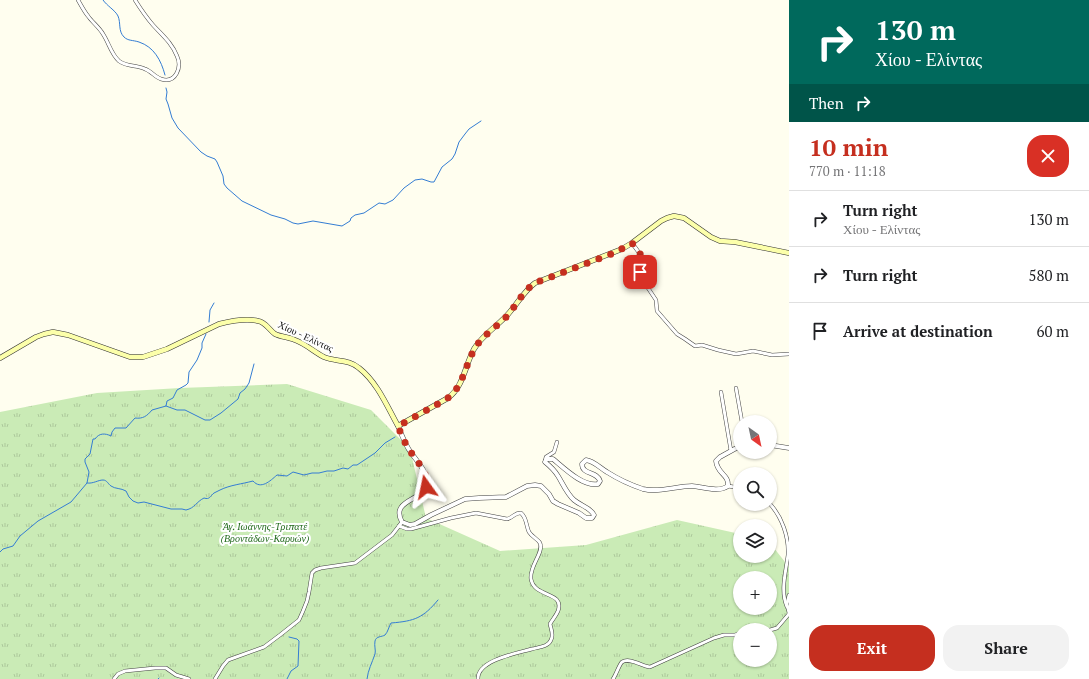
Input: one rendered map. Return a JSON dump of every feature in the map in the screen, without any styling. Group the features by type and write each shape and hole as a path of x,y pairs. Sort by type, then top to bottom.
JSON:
{"main road":[{"path":"398,426 448,398 454,393 463,377 470,357 477,344 509,314 529,287 535,283 614,253 632,243 667,218 674,216 684,218 711,237 720,241 735,242 789,253"},
{"name":"Χίου - Ελίντας","path":"0,358 39,335 53,332 68,335 130,357 143,358 172,347 219,324 241,320 259,321 276,334 297,340 326,358 351,363 359,368 375,385 398,426"}],"street":[{"path":"78,0 87,16 104,35 110,49 120,61 128,65 146,69 161,79 171,79 176,75 179,69 178,60 174,49 167,39 151,23 135,0"},
{"path":"632,243 641,255 640,274 656,300 657,311 685,340 695,346 702,345 736,354 753,351 772,355 789,354"},
{"path":"736,388 741,415"},
{"path":"721,392 731,451 716,461 717,468 728,480 728,486"},
{"path":"215,679 225,662 264,647 299,620 307,601 312,573 315,570 355,563 396,531 400,524 399,515 402,507 408,500 423,491 426,487 427,481 424,471 407,446 398,426"},
{"path":"400,524 415,524 465,499 506,497 524,488 535,485 541,486 558,504 579,513 586,518 594,517 591,510 574,500 556,473 545,462 546,457 554,452 557,442"},
{"path":"777,446 789,448"},
{"path":"546,461 549,458 553,459 580,480 592,484 598,484 600,479 596,475 583,469 582,464 586,460 591,461 607,473 648,490 692,486 718,489 728,486 733,487"},
{"path":"775,511 787,534 788,549 784,582 784,598 789,614 777,627"},
{"path":"400,524 407,529 411,529 476,513 509,518 520,512 524,516 528,531 540,543 540,549 532,568 531,578 533,584 539,591 553,597 558,603 558,610 550,624 552,634 551,640 545,646 509,654 485,666 479,673 478,679"},
{"path":"787,607 789,595"},
{"path":"613,679 621,663 625,661 633,661 650,666 714,638 733,635"},
{"path":"114,679 118,674 125,671 166,668 176,675 189,679"}],"green space":[{"name":"Άγ. Ιωάννης-Τριπατέ (Βροντάδων-Καρυών)","path":"287,384 371,410 410,449 426,518 500,551 586,545 677,520 733,532 733,563 777,563 777,552 789,567 789,679 0,679 0,412 97,393"}],"waterway":[{"path":"103,0 118,16 122,35 129,40 139,42 149,47 159,59 165,75"},
{"path":"166,88 166,99 172,118 178,128 201,152 215,159 223,176 224,184 227,188 242,201 271,215 298,224 313,221 342,226 350,221 355,215 364,213 379,203 385,204 393,200 404,188 415,180 422,179 434,182 442,167 452,159 459,142 465,134 469,129 481,121"},
{"path":"209,322 210,310 214,303"},
{"path":"0,552 3,549 13,546 20,536 38,521 71,502 87,483 89,472 85,459 90,454 93,439 102,434 111,436 115,428 126,428 135,418 143,417 152,410 166,406 167,401 173,398 177,390 188,383 189,372 197,360 206,334"},
{"path":"166,406 177,410 185,410 205,420 210,420 238,399 240,393 249,383 254,364"},
{"path":"87,483 104,480 113,487 126,491 129,497 138,503 144,502 171,509 186,510 204,498 209,498 214,493 224,488 253,481 256,484 262,485 277,475 287,476 293,472 304,475 334,471 343,468 348,469 375,453 385,443 395,437"},
{"path":"367,679 375,654 376,639 385,635 391,623 418,618 428,611 438,600"},
{"path":"287,679 291,671 298,666 299,641 289,637"}],"route":[{"path":"426,487 427,481 424,471 404,442 398,426 448,398 454,393 463,377 470,357 477,344 509,314 527,289 535,283 614,253 632,243 641,255 640,272"}]}
